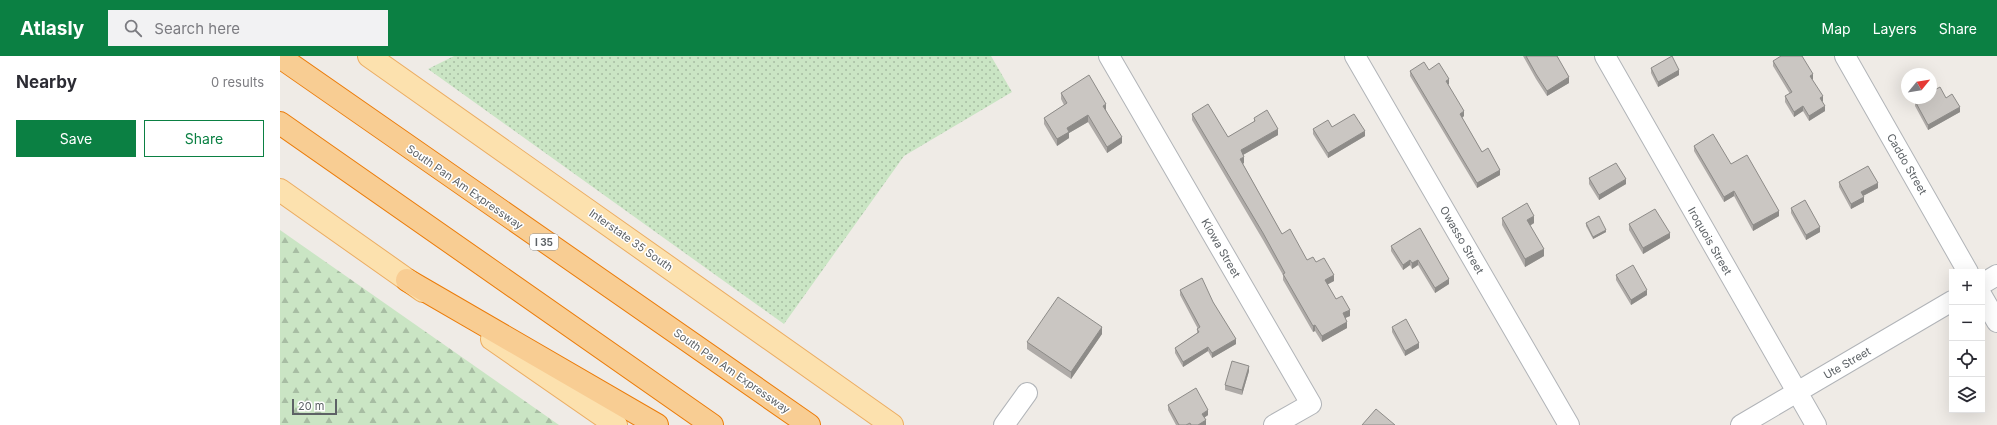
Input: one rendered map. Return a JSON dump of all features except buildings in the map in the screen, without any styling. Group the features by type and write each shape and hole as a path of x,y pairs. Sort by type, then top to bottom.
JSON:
{"highway":[{"name":"South Pan Am Expressway","path":"280,57 809,425"},
{"path":"280,123 712,425"},
{"path":"407,280 657,425"}],"main road":[{"name":"Interstate 35 South","path":"369,56 892,425"},
{"path":"280,190 616,425"}],"street":[{"name":"Kiowa Street","path":"1109,56 1311,404 1274,425"},
{"name":"Owasso Street","path":"1355,56 1569,425"},
{"name":"Iroquois Street","path":"1605,56 1816,425"},
{"name":"Caddo Street","path":"1845,56 1966,269"},
{"path":"1985,282 1997,275"},
{"path":"1985,301 1997,322"},
{"name":"Ute Street","path":"1741,425 1949,304"},
{"path":"1004,425 1027,393"}],"green space":[{"path":"454,56 991,56 1012,92 904,156 784,324 428,69"},
{"path":"280,230 559,425 280,425"}]}
